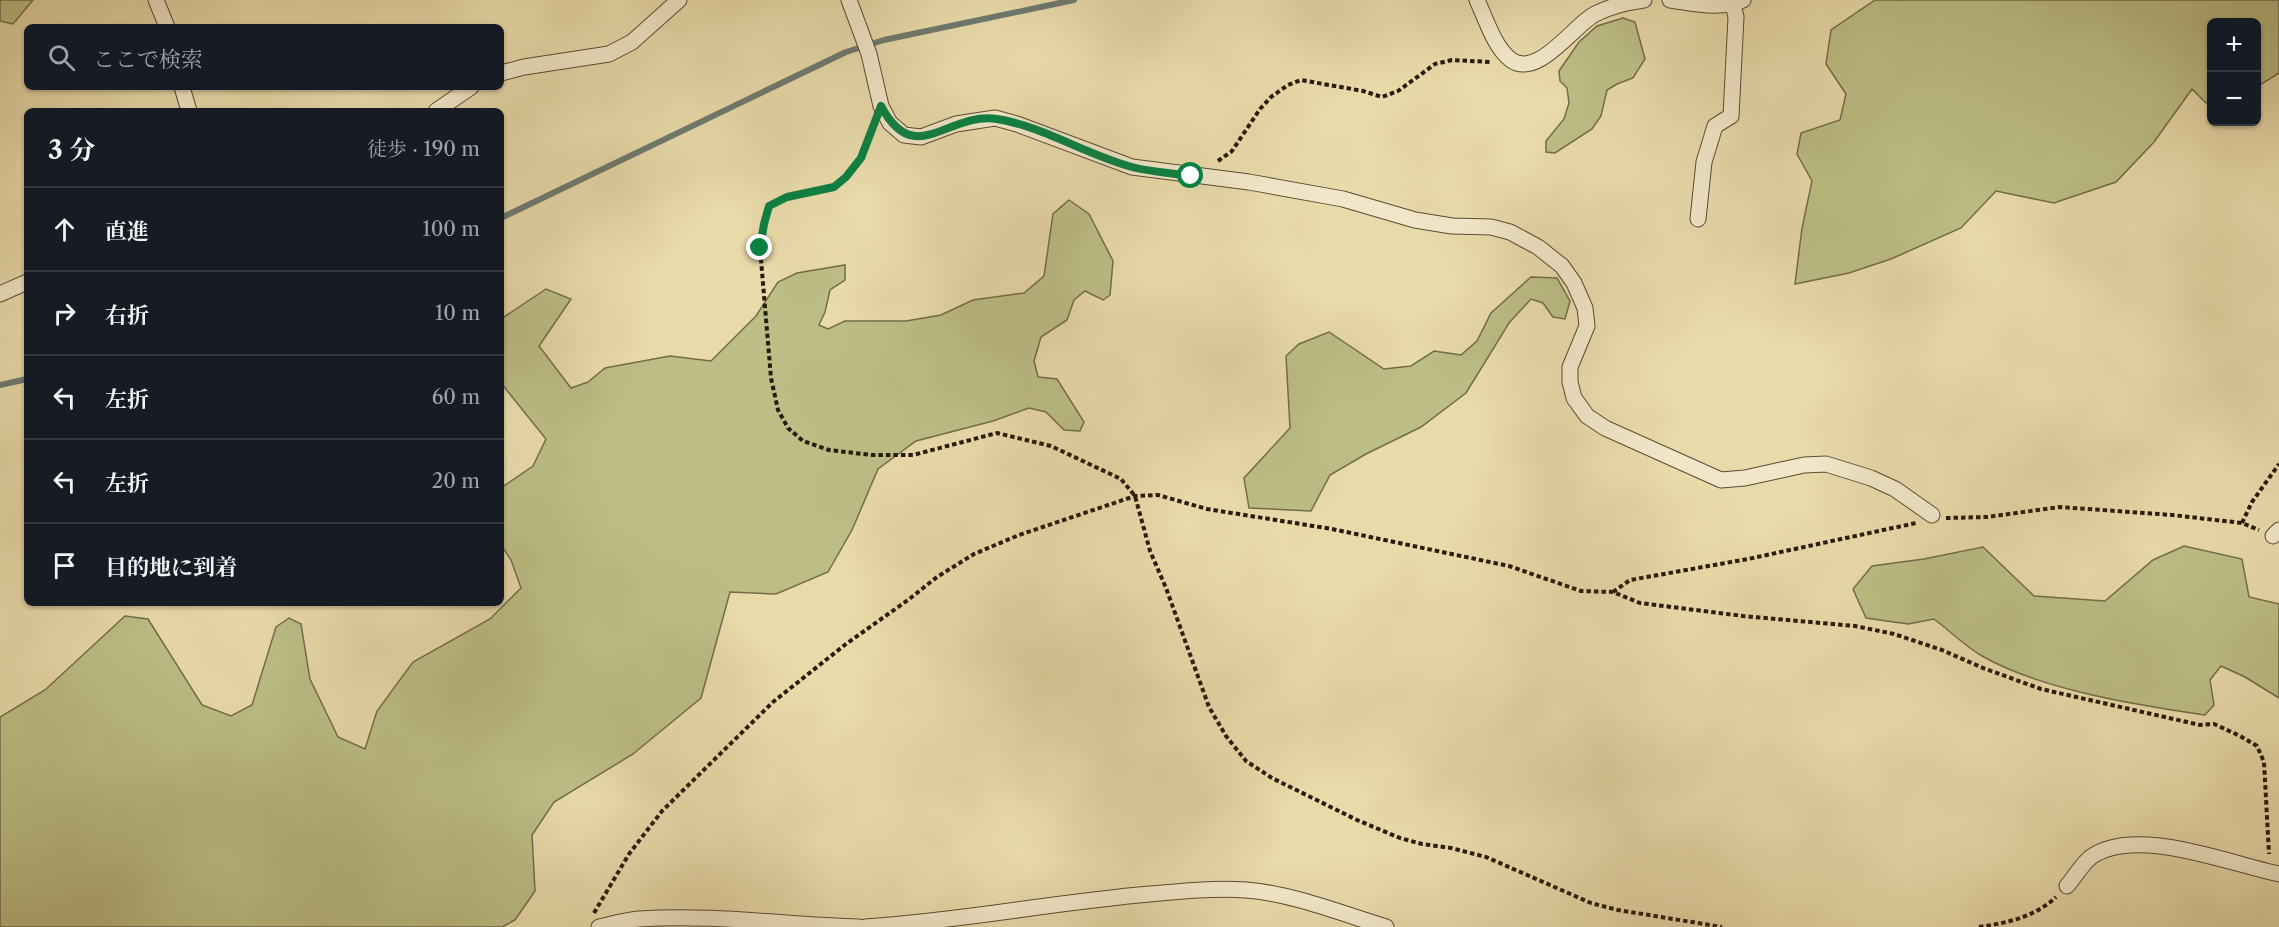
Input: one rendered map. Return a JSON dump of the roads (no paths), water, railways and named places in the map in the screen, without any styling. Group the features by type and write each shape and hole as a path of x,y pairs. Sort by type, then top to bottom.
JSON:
{"street":[{"path":"156,0 165,24"},
{"path":"504,72 609,54 632,42 679,0"},
{"path":"849,0 867,47 881,106 890,123 904,135 921,137 956,124 995,118 1017,124 1131,167 1249,182 1343,199 1415,220 1452,226 1491,226 1510,232 1538,247 1562,266 1574,283 1586,308 1587,326 1570,367 1570,382 1574,398 1587,416 1605,428 1721,480 1745,478 1804,465 1826,464 1871,478 1895,489 1932,515"},
{"path":"1477,0 1497,42 1511,59 1520,63 1536,61 1549,53 1593,7 1644,0"},
{"path":"1670,0 1720,5 1738,2 1731,116 1715,126 1704,162 1698,219"},
{"path":"183,90 188,108"},
{"path":"440,108 467,90"},
{"path":"0,294 24,283"},
{"path":"2067,886 2091,858 2111,849 2143,844 2184,850 2276,873"},
{"path":"865,927 913,924 1101,898 1203,890 1246,890 1273,893 1386,927"},
{"path":"596,922 680,917 804,926 860,927"}],"waterway":[{"path":"504,217 846,52 884,40 1074,0"},
{"path":"0,385 24,380"}]}
